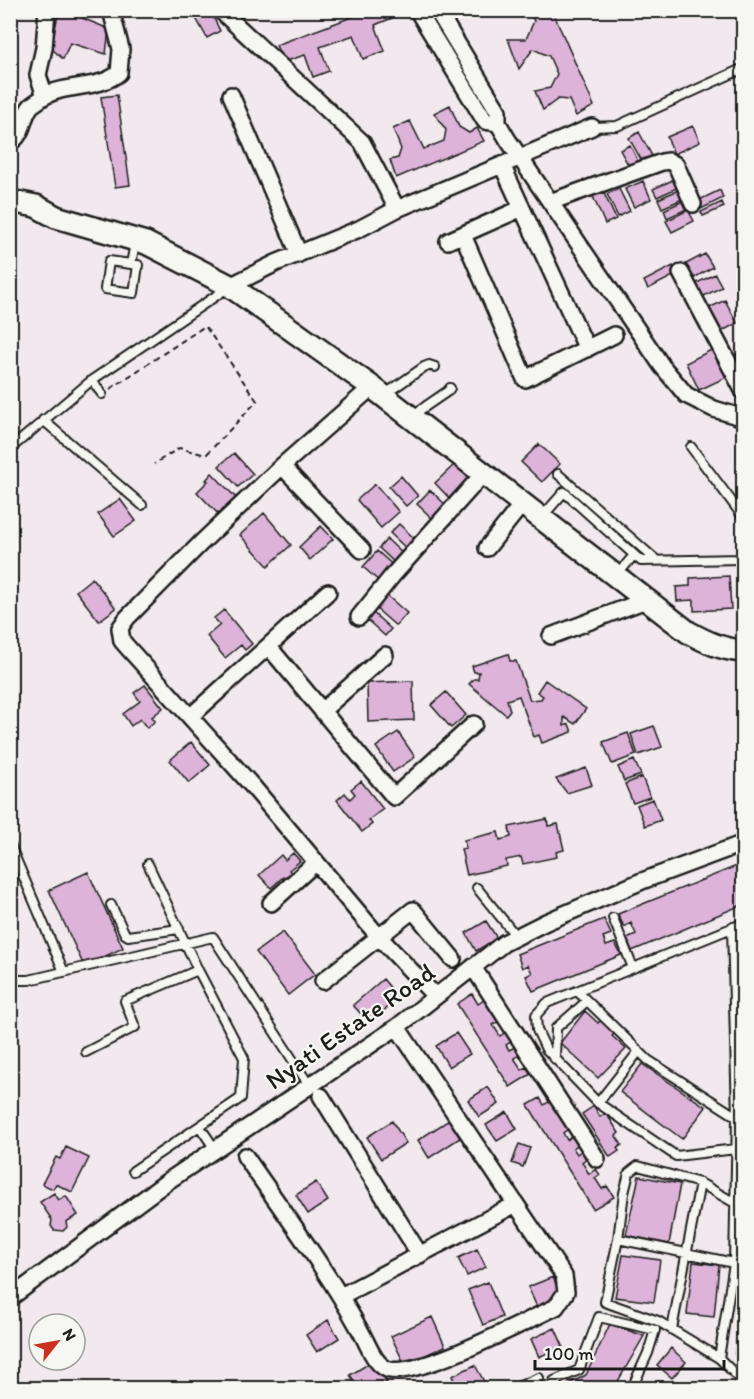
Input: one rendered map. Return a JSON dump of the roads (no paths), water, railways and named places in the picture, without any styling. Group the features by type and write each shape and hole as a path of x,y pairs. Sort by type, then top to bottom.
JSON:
{"main road":[{"path":"10,201 36,206 57,217 146,243 230,286 377,391 688,632 708,643 731,650 744,651"},
{"path":"10,213 33,219 57,217"}],"street":[{"path":"45,96 38,75 44,48 47,10"},
{"path":"10,142 15,140 20,132 31,106 45,96 65,88 110,80 119,73 121,50 111,10"},
{"path":"220,10 362,142 397,209"},
{"path":"420,10 419,13 485,121 498,123"},
{"path":"437,10 498,111 498,123 519,158 662,366 686,395 714,409 744,418"},
{"path":"231,95 299,254"},
{"path":"230,286 359,229 397,209 592,127"},
{"path":"550,202 669,161 676,165 693,204"},
{"path":"502,165 520,209 587,349"},
{"path":"448,241 520,209"},
{"path":"463,235 525,379 614,336"},
{"path":"681,273 744,392"},
{"path":"377,391 282,466 193,551 127,618 120,628 122,641 254,788 379,937 435,996"},
{"path":"282,466 362,550"},
{"path":"359,617 393,575 484,473"},
{"path":"487,548 522,504"},
{"path":"190,717 328,592"},
{"path":"551,636 646,600"},
{"path":"269,647 394,797 474,724"},
{"path":"322,711 385,655"},
{"name":"Nyati Estate Road","path":"10,1298 104,1227 215,1149 315,1091 504,943 546,922 642,881 744,843"},
{"path":"271,903 315,863"},
{"path":"323,981 413,910 453,959"},
{"path":"472,967 597,1159"},
{"path":"245,1156 341,1296 378,1363 389,1370 402,1370 444,1359 556,1307 566,1292 564,1276 397,1027"},
{"path":"315,1091 420,1255"},
{"path":"341,1296 516,1204"}],"lane":[{"path":"592,127 617,126 744,68"},
{"path":"131,264 135,240"},
{"path":"109,261 131,264 138,265 134,293 105,289 109,261"},
{"path":"10,449 92,380 230,286"},
{"path":"377,391 424,367 435,366"},
{"path":"92,380 102,394"},
{"path":"411,417 448,391 450,387"},
{"path":"43,420 142,505"},
{"path":"691,447 744,518"},
{"path":"558,474 656,560"},
{"path":"541,518 564,492 640,561 740,559 744,553"},
{"path":"616,576 634,555"},
{"path":"10,845 64,972"},
{"path":"133,1171 240,1098 244,1058 148,864"},
{"path":"477,888 516,936"},
{"path":"111,905 128,936 179,929"},
{"path":"613,918 633,968"},
{"path":"736,1149 676,1156 598,1103 546,1049 537,1030 536,1015 547,1003 744,923"},
{"path":"719,1358 734,1263 739,1203 732,927"},
{"path":"10,980 29,980 213,937 315,1091"},
{"path":"733,953 744,953"},
{"path":"86,1052 135,1026 125,1001 198,969"},
{"path":"577,991 648,1060 737,1117"},
{"path":"555,1059 556,1028 587,1001"},
{"path":"598,1103 639,1051"},
{"path":"200,1127 215,1149"},
{"path":"739,1203 700,1183 638,1166 629,1173 605,1302 658,1321 672,1329 719,1358 744,1383"},
{"path":"672,1329 700,1183"},
{"path":"618,1239 734,1263"},
{"path":"558,1389 554,1381 579,1370 599,1317 655,1330 648,1353 632,1389"},
{"path":"515,1389 539,1378"}]}
